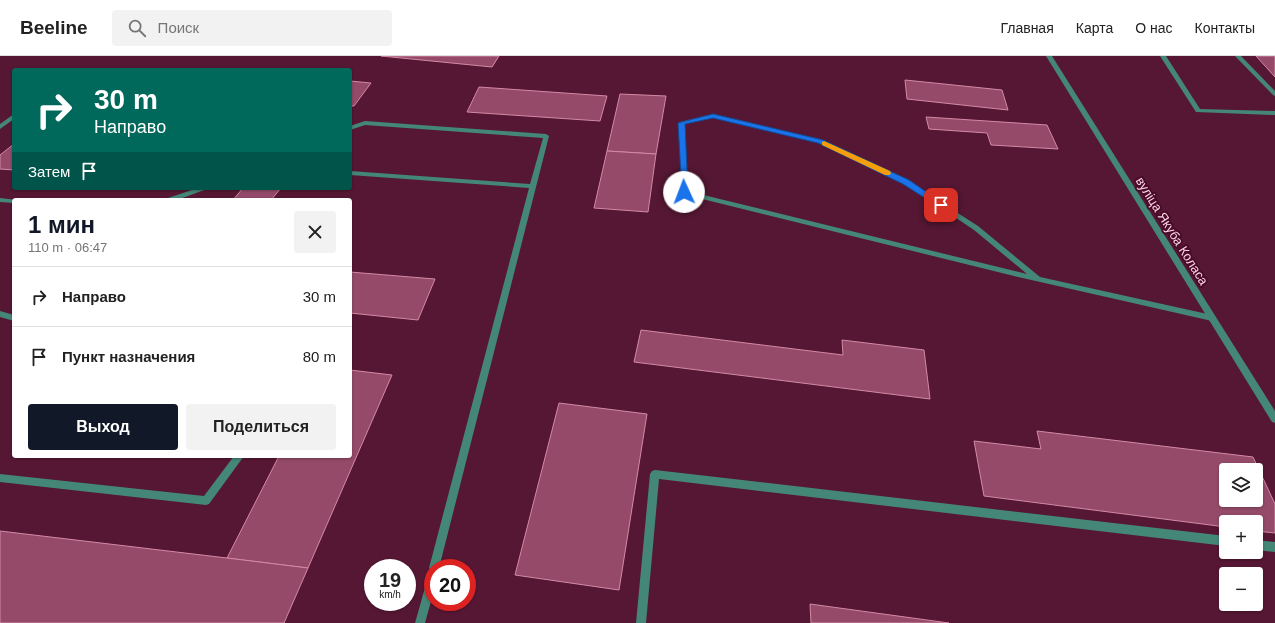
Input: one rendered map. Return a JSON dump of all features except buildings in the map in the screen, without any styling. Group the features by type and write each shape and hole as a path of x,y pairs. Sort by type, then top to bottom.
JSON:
{"street":[{"name":"вуліца Якуба Коласа","path":"1049,56 1275,419"},
{"path":"1163,56 1198,111 1275,113"},
{"path":"1238,56 1275,94"},
{"path":"1037,278 976,228 906,182 820,141 713,116 682,123 684,192 1037,278 1212,318"},
{"path":"0,127 12,118"},
{"path":"352,127 365,123 546,136 436,559"},
{"path":"352,172 532,186"},
{"path":"176,198 199,190"},
{"path":"0,200 12,201"},
{"path":"0,314 12,317"},
{"path":"0,478 206,502 238,458"},
{"path":"641,623 655,474 1219,541"},
{"path":"1263,546 1275,547"},
{"path":"420,623 424,608"}],"slow traffic":[{"path":"824,143 887,173"}],"route":[{"path":"684,192 682,123 713,116 820,141 906,182 941,205"}]}
